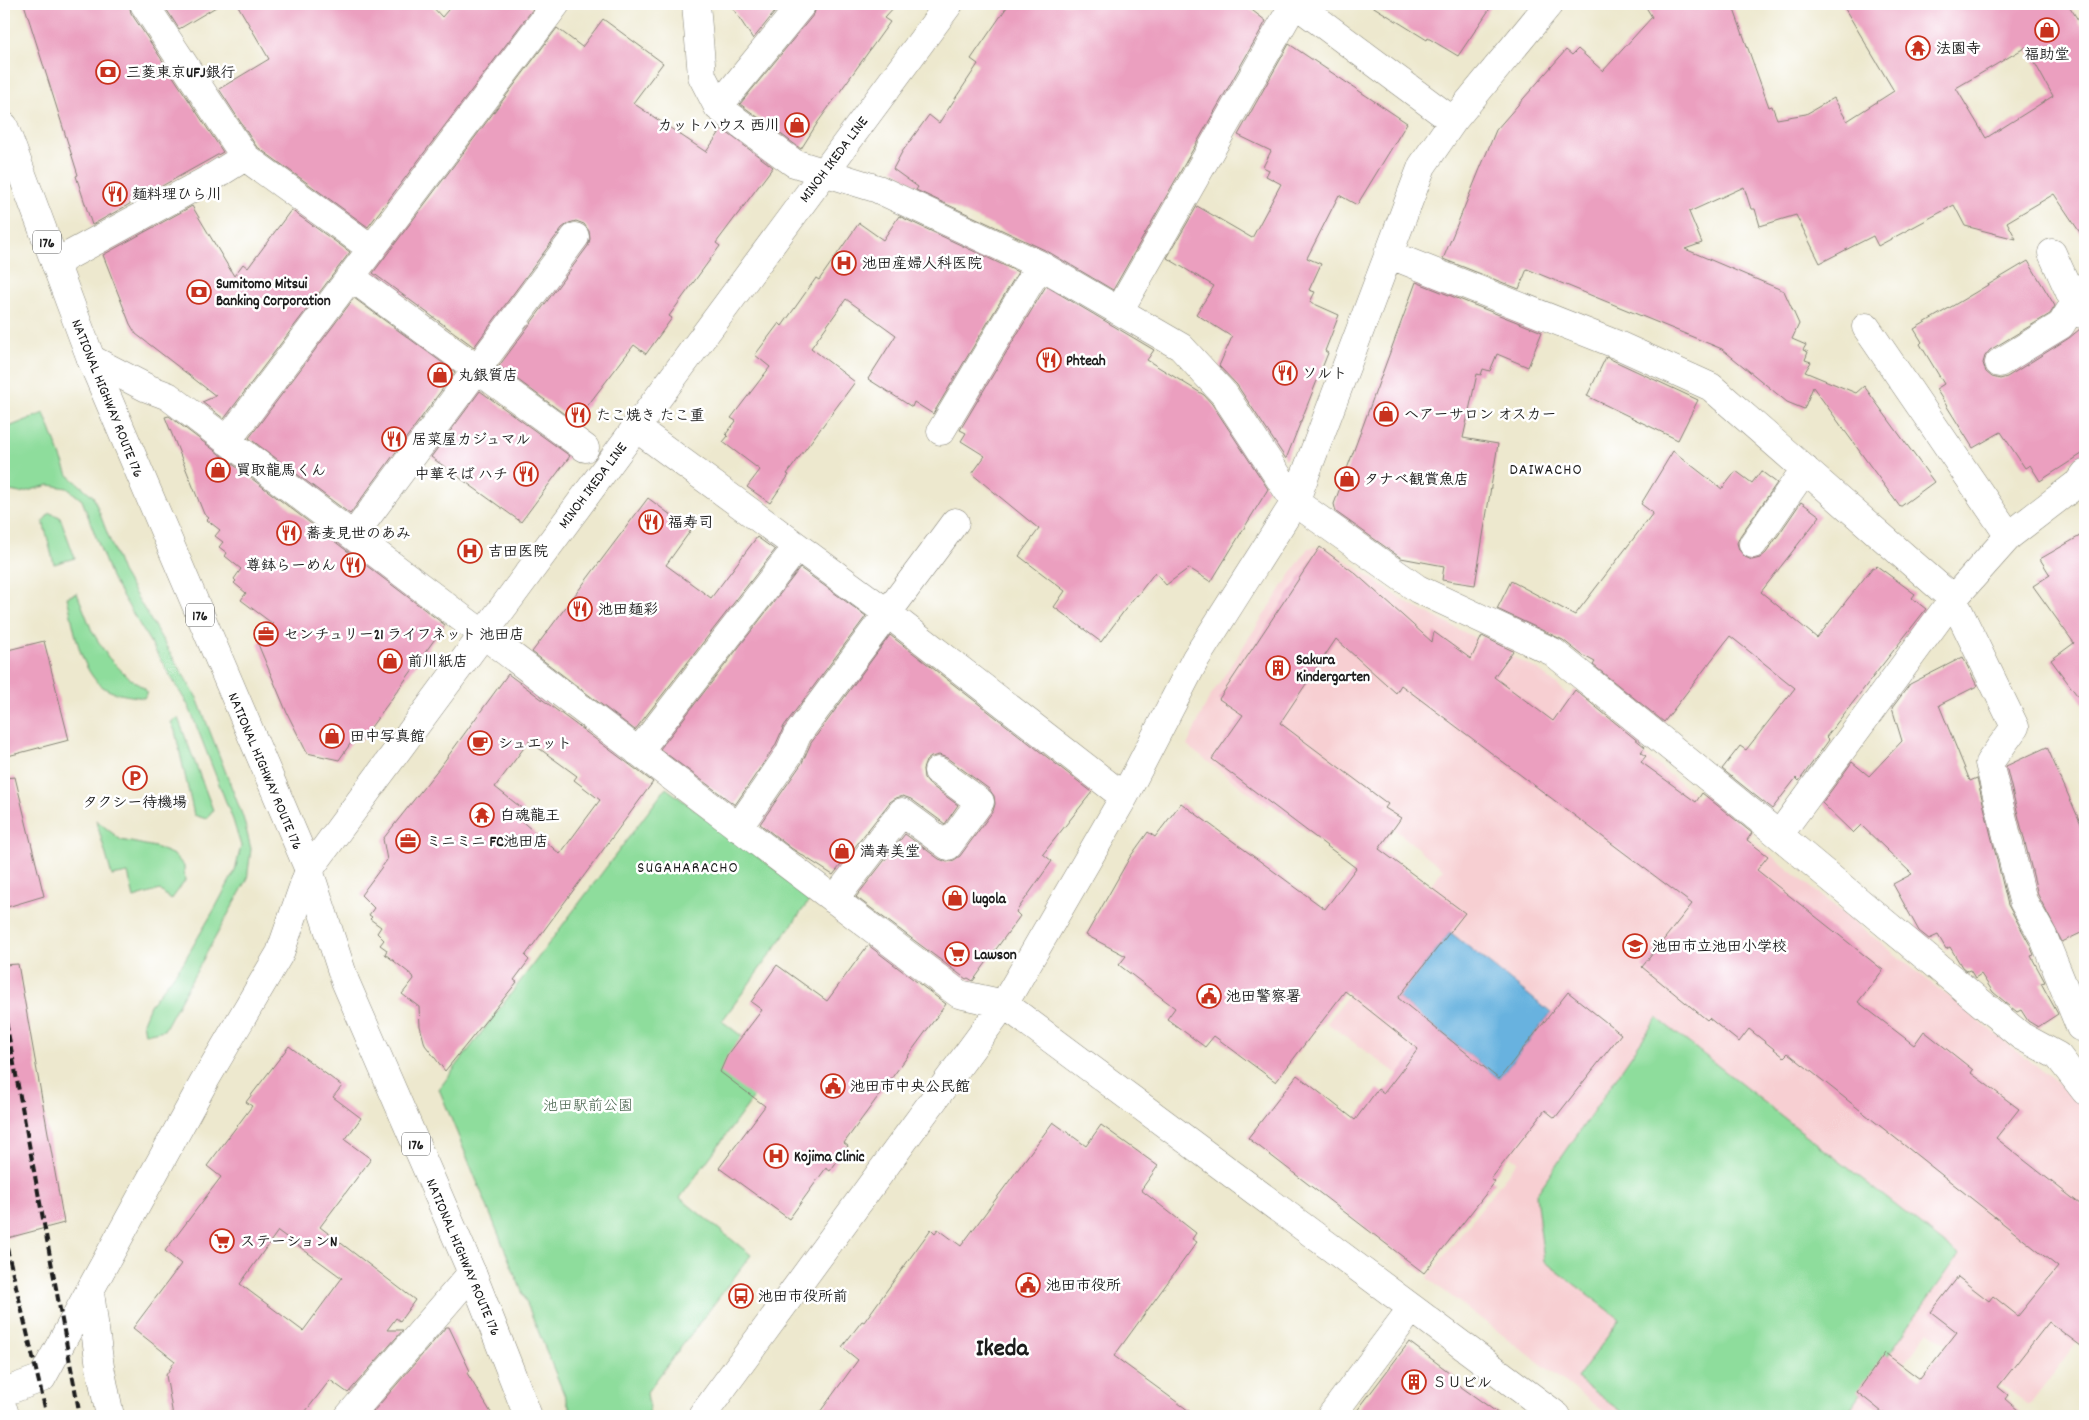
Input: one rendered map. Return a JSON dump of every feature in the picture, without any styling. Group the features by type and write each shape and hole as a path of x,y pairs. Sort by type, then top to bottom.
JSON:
{"main road":[{"path":"144,4 245,157 372,249"},
{"path":"227,441 556,4"},
{"path":"696,4 702,76 718,107 794,163 878,189 1040,265 1181,347 1224,394 1295,502 1418,589 1553,652 1779,835 2021,1036 2058,1056 2085,1091"},
{"path":"718,107 802,4"},
{"name":"MINOH IKEDA LINE","path":"4,1392 42,1378 204,1082 280,953 309,870 481,634 948,4"},
{"path":"1119,311 1295,4 1452,121"},
{"path":"702,1416 1004,1004 1124,797 1196,658 1295,502 1422,166 1452,121 1549,4"},
{"name":"NATIONAL HIGHWAY ROUTE 176","path":"4,126 90,359 309,870 345,981 472,1273 528,1416"},
{"path":"55,263 213,177 245,157"},
{"path":"352,536 575,237"},
{"path":"2000,363 2061,325 2082,302 2052,253"},
{"path":"1388,254 1618,345 1711,387 1953,599 2015,727 1989,763 2023,900 2043,936 2083,1026 2058,1056"},
{"path":"941,431 1040,265"},
{"path":"351,277 585,448"},
{"path":"1866,327 2009,536"},
{"path":"90,359 168,396 959,994 1004,1004 1557,1416"},
{"path":"635,426 886,612 1124,797"},
{"path":"1752,544 1805,469"},
{"path":"1779,835 1953,599 2009,536 2078,483 2085,474"},
{"path":"738,828 789,754 797,735 886,612 955,522"},
{"path":"638,752 797,547"},
{"path":"834,900 902,812 948,846 980,802 938,770"},
{"path":"349,1416 472,1273"},
{"path":"90,1292 100,1367 110,1416"},
{"path":"1331,1416 1412,1308"},
{"path":"4,1411 5,1416"}],"shaded area":[{"name":"池田市立池田小学校","path":"1325,546 1407,603 1538,670 2077,1099 2085,1117 2085,1331 2029,1405 1929,1331 1866,1416 1610,1416 1427,1278 1518,1161 1327,1023 1443,869 1380,817 1280,792 1268,807 1187,746 1208,700 1308,548"}],"green space":[{"path":"44,413 68,475 93,496 122,572 197,698 243,817 251,849 247,880 164,1030 145,1034 143,1022 150,1005 183,963 214,910 235,871 241,846 233,820 189,707 111,577 82,500 67,488 49,485 20,493 5,490 4,429"},
{"path":"50,513 60,517 75,558 54,564 43,521"},
{"path":"77,593 92,631 108,657 128,677 145,689 147,693 144,698 110,691 97,682 90,672 79,648 67,597"},
{"path":"178,718 213,810 206,819 194,815 175,731 171,722"},
{"name":"池田駅前公園","path":"666,788 812,897 722,1021 778,1064 680,1198 751,1255 647,1392 650,1416 573,1416 439,1089"},
{"path":"96,820 121,840 155,847 174,855 184,866 185,881 171,900 160,890 134,898 128,873 112,876"},
{"path":"1657,1018 1959,1255 1845,1416 1627,1416 1577,1379 1620,1319 1544,1261 1536,1195"}],"water":[{"path":"1450,932 1551,1013 1499,1079 1398,998"}],"building":[{"path":"24,4 129,4 131,13 223,152 92,225"},
{"path":"163,4 221,4 179,29"},
{"path":"237,4 430,4 442,17 453,4 525,4 533,9 368,227 256,146 219,89 269,59"},
{"path":"730,4 777,4 779,7 753,39"},
{"path":"817,4 897,4 884,18 890,22 818,122 801,149 740,104 814,14"},
{"path":"1009,4 1244,4 1266,21 1113,290 1047,251 916,190 918,187 893,169 902,152 929,115 939,123 978,64 971,59"},
{"path":"1369,4 1493,4 1458,56 1428,38 1427,40"},
{"path":"1644,4 1732,4 1769,107 1772,106 1777,119 1806,114 1834,98 1847,121 1894,91 1842,4 2068,4 2085,31 2085,240 2054,194 2007,222 2016,239 1965,226 1954,205 1878,246 1873,236 1820,263 1796,215 1760,226 1755,209 1751,209 1744,187 1689,212 1702,243 1685,249 1784,291 1799,324 1792,339 1806,345 1803,350 1808,352 1805,360 1811,362 1805,372 1856,393 1864,386 1934,482 1900,507 1813,387 1804,409 1787,402 1722,349 1527,269 1519,289 1443,259 1496,130 1566,50 1572,55 1578,49 1603,71 1652,17","holes":["2026,47 2053,96 1986,138 1956,88"]},
{"path":"603,19 663,63 633,103 706,152 722,129 773,167 716,243 720,246 669,316 672,318 646,354 634,345 575,422 499,366 588,246 590,239 589,231 584,224 576,221 562,228 474,347 373,273 557,28 582,47"},
{"path":"1289,44 1407,123 1357,205 1339,195 1307,258 1321,264 1309,290 1315,292 1310,302 1339,315 1325,351 1328,353 1286,459 1237,385 1219,366 1232,337 1196,314 1214,286 1167,258 1197,206 1252,238 1281,184 1266,176 1269,170 1263,167 1271,151 1238,135"},
{"name":"Sumitomo Mitsui Banking Corporation","path":"192,206 234,276 243,264 248,268 291,210 350,252 224,419 202,402 216,396 136,334 130,324 103,255"},
{"path":"899,216 1018,272 933,414 914,402 912,407 868,379 896,335 846,299 811,348 855,382 787,474 789,475 770,503 747,487 760,470 723,442 728,436 726,434 736,421 731,418 770,367 755,355 779,323 782,326 816,278 819,280 859,223 883,240"},
{"path":"2028,261 2055,306 2050,314 1990,350 1985,356 1983,363 1986,372 1992,377 2000,379 2007,377 2080,329 2085,329 2085,452 2040,481 2030,465 2025,468 2001,432 1973,448 1936,389 1944,384 1920,344 1922,342 1914,329"},
{"path":"1416,282 1542,332 1528,367 1497,354 1490,371 1483,369 1481,375 1477,374 1463,438 1498,444 1475,585 1442,580 1444,566 1401,558 1336,512 1334,504"},
{"path":"1046,286 1154,350 1147,360 1204,395 1212,404 1268,489 1211,582 1189,568 1166,585 1155,572 1101,642 1054,607 1065,591 1019,556 1039,529 972,474 985,456 961,441 966,433 960,430"},
{"path":"354,298 455,372 350,514 249,438"},
{"path":"1606,357 1698,400 1678,440 1587,396"},
{"path":"480,391 570,456 521,522 431,457"},
{"path":"169,416 445,625 361,741 355,737 339,760 307,753 287,713 258,644 273,624 241,600 246,593 234,583 236,581 234,579 241,569 225,556 227,553 219,547 223,542 215,536 220,530 207,520 209,518 204,514 165,417"},
{"path":"1673,451 1722,489 1736,471 1752,483 1761,471 1777,483 1740,536 1737,543 1739,550 1745,557 1752,560 1760,558 1766,553 1801,502 1820,516 1761,592 1817,638 1873,567 1877,566 1915,594 1912,598 1926,609 1826,737 1829,740 1799,781 1796,778 1772,809 1722,769 1740,746 1746,750 1795,688 1730,636 1664,722 1593,665 1595,662 1582,655 1563,640 1497,609 1511,581 1575,615 1653,513 1641,504"},
{"path":"648,498 691,530 666,565 711,598 757,537 775,550 635,730 532,652"},
{"path":"2085,533 2085,706 2051,660 2074,643 2033,586 2050,575 2040,559"},
{"path":"1320,547 1355,573 1432,642 1434,632 1471,659 1482,636 1513,651 1494,677 1553,721 1575,690 1645,747 1641,752 1646,756 1641,762 1696,802 1702,793 1752,833 1747,840 1768,856 1757,870 1883,970 1858,1002 1914,1045 1924,1031 1973,1070 1971,1073 2019,1109 1996,1138 2085,1208 2085,1349 2049,1322 1998,1387 2008,1395 2005,1399 2025,1416 1887,1416 1857,1392 1885,1353 1920,1379 1957,1332 1931,1312 1958,1277 1989,1301 1993,1296 2018,1316 2058,1267 1788,1053 1784,1057 1749,1029 1739,1042 1709,1018 1707,1020 1642,967 1692,904 1401,685 1396,693 1336,639 1280,723 1388,804 1385,808 1401,818 1379,849 1465,913 1398,998 1499,1079 1568,992 1621,1034 1555,1118 1545,1110 1491,1179 1495,1182 1424,1273 1248,1138 1297,1075 1355,1120 1378,1089 1384,1093 1418,1049 1345,991 1276,1082 1214,1036 1205,1047 1167,1019 1175,1008 1119,965 1126,956 1086,935 1130,857 1148,832 1155,837 1181,803 1325,909 1356,868 1212,759 1243,715 1219,699"},
{"path":"800,568 866,616 784,726 775,746 735,805 660,749"},
{"path":"890,635 1092,792 1043,854 1052,861 1016,912 1020,916 973,981 968,978 966,979 856,897 905,834 939,859 947,862 960,856 993,811 995,804 994,796 989,789 947,758 939,755 931,757 926,761 923,769 924,778 929,784 958,805 945,824 911,799 903,796 896,798 890,802 833,875 791,848 760,824 802,763 811,743"},
{"path":"44,641 69,740 4,757 4,651"},
{"path":"1963,657 1977,686 1939,705 1970,781 1977,778 2008,905 2029,943 2034,955 2031,956 2045,982 2041,983 2058,1014 2038,1027 2028,1021 2021,1010 2017,1012 1993,992 1981,974 1975,978 1970,970 1967,971 1962,967 1950,947 1946,949 1938,935 1929,939 1919,931 1893,884 1912,874 1861,825 1853,833 1822,803 1852,762 1869,776 1902,741 1892,708 1910,684"},
{"path":"508,674 653,782 525,956 529,960 514,980 517,982 445,1071 425,1045 420,1026 419,1007 402,994 414,979 413,976 385,954 387,950 380,945 384,940 377,933 381,927 370,919 372,917 369,915 374,908 361,895 387,860 383,839 443,763","holes":["529,741 577,776 574,780 600,800 560,854 518,818 524,810 495,787"]},
{"path":"2047,747 2085,833 2085,931 2062,942 2038,895 2006,766"},
{"path":"15,777 44,896 4,908 4,778"},
{"name":"池田市中央公民館","path":"868,945 946,1004 844,1143 848,1146 830,1171 826,1168 789,1219 719,1168 765,1106 720,1072 727,1056 762,1010 751,1002 777,965 827,1001"},
{"path":"18,964 64,1223 4,1239 4,965"},
{"name":"ステーションN","path":"289,1046 342,1086 333,1097 361,1118 345,1140 371,1159 320,1227 415,1300 400,1321 396,1318 387,1330 403,1330 348,1393 330,1380 302,1416 173,1416 166,1375 175,1361 133,1328 181,1264 165,1251 221,1177 207,1166 252,1106 246,1102","holes":["278,1231 342,1278 303,1331 240,1284"]},
{"name":"池田市役所","path":"1053,1122 1086,1146 1101,1125 1158,1166 1141,1190 1196,1233 1192,1239 1197,1242 1114,1356 1196,1416 817,1416 858,1360 842,1347 862,1321 864,1322 931,1229 935,1233 938,1229 961,1246"},
{"path":"446,1327 449,1327 470,1371 467,1373 493,1416 380,1416 373,1412"},
{"path":"1409,1342 1453,1375 1450,1379 1502,1416 1353,1416"}],"railway":[{"path":"4,1011 80,1416"},
{"path":"4,1236 47,1416"}],"place":[{"name":"福助堂","path":"2047,30"},
{"name":"法園寺","path":"1918,48"},
{"name":"三菱東京UFJ銀行","path":"108,72"},
{"name":"カットハウス 西川","path":"797,125"},
{"name":"麺料理ひら川","path":"115,194"},
{"name":"池田産婦人科医院","path":"844,263"},
{"name":"Sumitomo Mitsui Banking Corporation","path":"199,292"},
{"name":"Phteah","path":"1049,360"},
{"name":"ソルト","path":"1285,373"},
{"name":"丸銀質店","path":"440,375"},
{"name":"ヘアーサロン オスカー","path":"1386,414"},
{"name":"たこ焼き たこ重","path":"578,415"},
{"name":"居菜屋カジュマル","path":"394,439"},
{"name":"買取龍馬くん","path":"218,470"},
{"name":"中華そば ハチ","path":"526,474"},
{"name":"タナベ観賞魚店","path":"1347,479"},
{"name":"福寿司","path":"651,522"},
{"name":"蕎麦見世のあみ","path":"289,533"},
{"name":"吉田医院","path":"470,551"},
{"name":"尊鉢らーめん","path":"353,565"},
{"name":"池田麺彩","path":"580,609"},
{"name":"センチュリー21 ライフネット 池田店","path":"266,634"},
{"name":"前川紙店","path":"390,661"},
{"name":"Sakura Kindergarten","path":"1278,668"},
{"name":"田中写真館","path":"332,736"},
{"name":"シュエット","path":"480,743"},
{"name":"タクシー待機場","path":"135,778"},
{"name":"白魂龍王","path":"482,815"},
{"name":"ミニミニ FC池田店","path":"408,841"},
{"name":"満寿美堂","path":"842,851"},
{"name":"lugola","path":"955,898"},
{"name":"池田市立池田小学校","path":"1635,946"},
{"name":"Lawson","path":"957,954"},
{"name":"池田警察署","path":"1209,996"},
{"name":"池田市中央公民館","path":"833,1086"},
{"name":"Kojima Clinic","path":"776,1156"},
{"name":"ステーションN","path":"222,1241"},
{"name":"池田市役所","path":"1028,1285"},
{"name":"池田市役所前","path":"741,1296"},
{"name":"ＳＵビル","path":"1414,1382"}],"district":[{"name":"DAIWACHO","path":"1546,468"},
{"name":"SUGAHARACHO","path":"688,866"},
{"name":"Ikeda","path":"1002,1346"}]}
